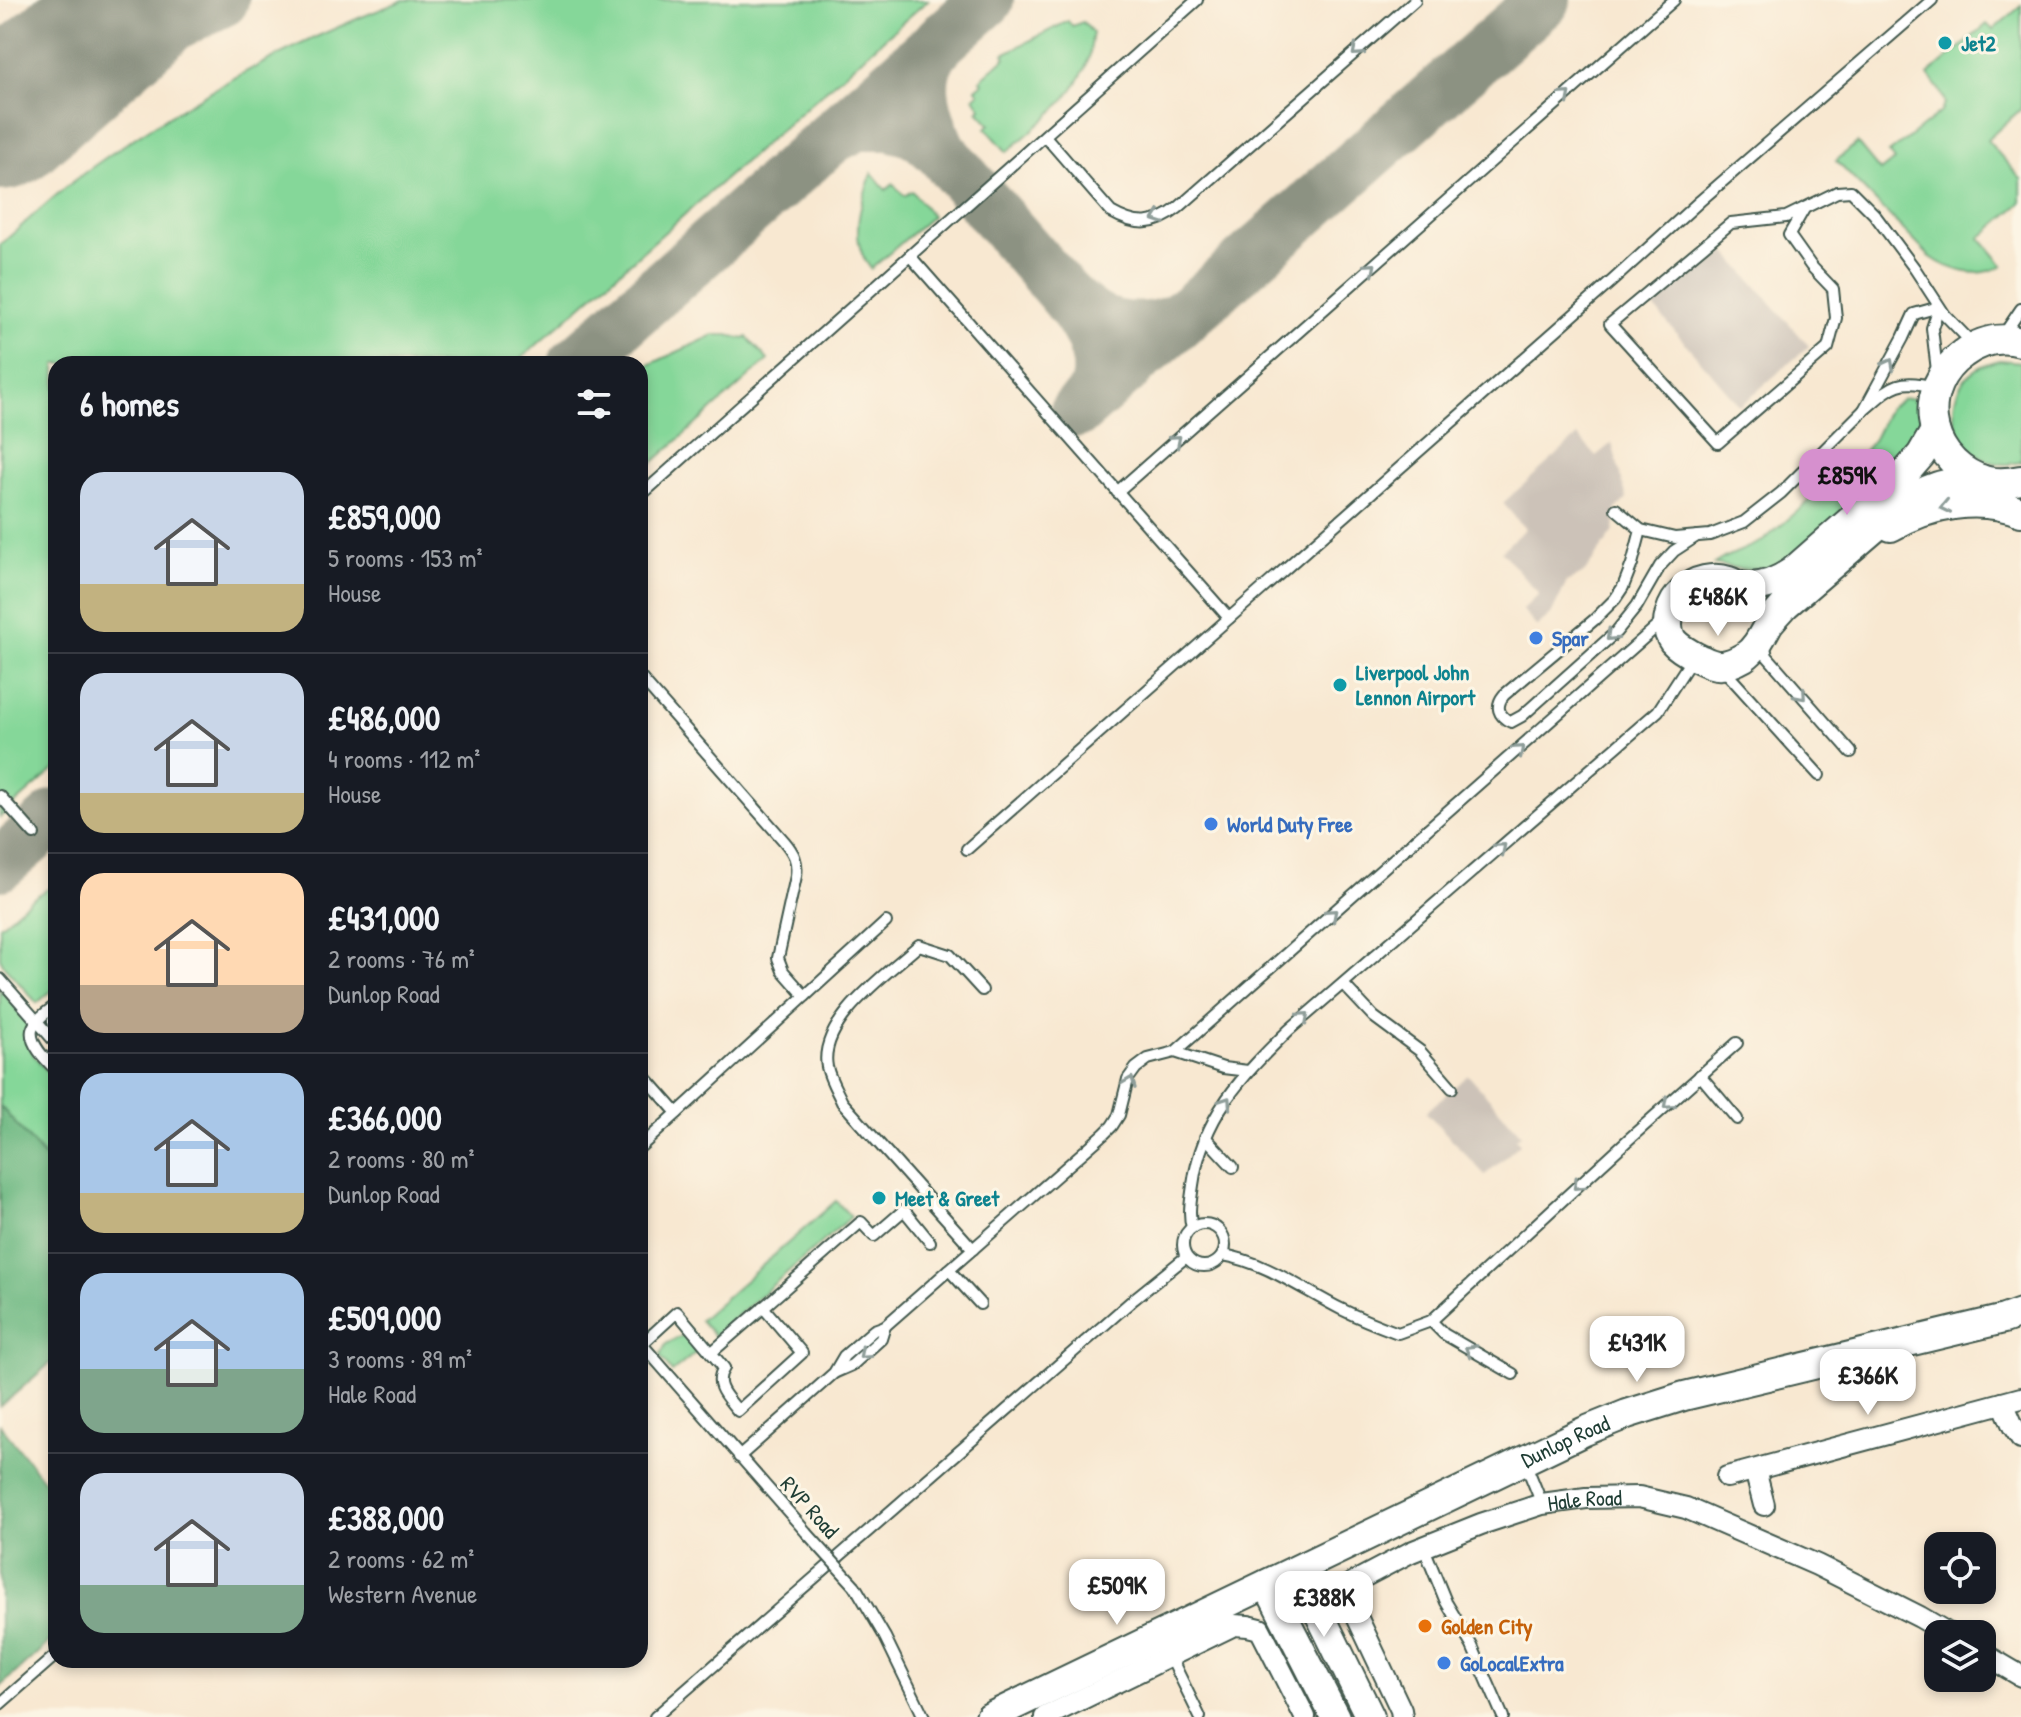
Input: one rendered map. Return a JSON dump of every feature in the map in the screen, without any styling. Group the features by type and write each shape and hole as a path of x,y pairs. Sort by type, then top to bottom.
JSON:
{"street":[{"path":"1981,479 1961,469 1944,452 1935,431 1932,409 1937,385 1951,362 1998,342"},
{"path":"1935,431 1907,471 1781,579 1764,586 1741,586 1727,580 1712,579 1698,582 1685,590 1675,601 1669,615 1668,630 1673,640 1706,661 1731,664 1745,657 1756,646 1770,622 1785,605 1915,495 1932,486 1950,482 1981,479 2004,483 2021,480"},
{"path":"1843,554 1898,523 1930,510 1976,503 2021,512"},
{"name":"Dunlop Road","path":"1267,1584 1585,1431 1627,1414 1684,1396 2021,1313"},
{"path":"1727,1477 2012,1401 2013,1426 2021,1438"},
{"path":"1755,1470 1764,1505"},
{"name":"Hale Road","path":"1402,1717 1350,1602 1348,1591 1352,1583 1481,1524 1542,1504 1586,1498 1639,1497 1686,1508 1817,1565 1925,1620"},
{"path":"1298,1570 1370,1717"},
{"path":"1045,1717 1267,1584 1335,1717"},
{"path":"990,1717 1165,1646 1234,1625 1260,1629 1305,1717"},
{"path":"1996,1661 2021,1676"}],"lane":[{"path":"648,489 1197,0"},
{"path":"1045,136 1111,212 1134,222 1159,220 1178,208 1415,0"},
{"path":"1117,492 1674,0"},
{"path":"967,849 1932,0"},
{"path":"1804,209 1789,235 1811,266 1833,289 1836,318 1828,348 1718,443 1610,324 1731,223 1786,217 1837,192 1851,191 1874,214 1939,307 1998,342 2021,309"},
{"path":"910,256 1229,618"},
{"path":"1616,509 1641,530 1675,538 1710,535 1744,522 1781,493 1864,410 1893,386 1915,382 1937,385 1932,328 1939,307"},
{"path":"1864,410 1914,314 1939,307"},
{"path":"1641,530 1632,564 1615,599 1504,695 1499,711 1504,719 1511,722 1522,716 1616,632 1637,606 1660,566 1674,551 1697,536"},
{"path":"739,1457 834,1373 852,1365 881,1339 885,1326 1104,1134 1119,1115 1128,1079 1136,1068 1148,1059 1175,1052 1669,615"},
{"path":"1765,633 1767,656 1851,752"},
{"path":"1192,1228 1189,1215 1196,1164 1205,1137 1248,1071 1289,1030 1658,711 1706,661 1727,673 1819,775"},
{"path":"648,686 796,858 796,876 778,958 783,971 805,996"},
{"path":"0,796 34,834"},
{"path":"648,1140 886,922"},
{"path":"973,1249 842,1102 826,1064 832,1035 850,1007 919,945 950,955 982,990"},
{"path":"0,979 48,1034"},
{"path":"1343,984 1374,1017 1420,1051 1452,1088"},
{"path":"48,1012 37,1021 32,1031 33,1041 48,1061"},
{"path":"1223,1255 1238,1257 1341,1309 1398,1333 1431,1321 1737,1043"},
{"path":"1175,1052 1223,1068 1248,1071"},
{"path":"1700,1075 1737,1119"},
{"path":"648,1080 677,1113"},
{"path":"1205,1137 1233,1167"},
{"path":"711,1353 861,1222 874,1236 904,1210 930,1242"},
{"path":"1201,1223 1220,1230 1226,1242 1219,1261 1205,1267 1186,1257 1183,1243 1192,1228 1201,1223"},
{"path":"655,1717 1186,1257"},
{"path":"949,1270 980,1304"},
{"path":"648,1337 677,1312 724,1368 720,1374 720,1387 738,1411 802,1353 763,1307"},
{"path":"1431,1321 1444,1334 1513,1374"},
{"name":"RVP Road","path":"648,1351 855,1586 885,1637 924,1717"},
{"path":"1524,1460 1542,1504"},
{"path":"1424,1548 1446,1602 1472,1646 1503,1717"},
{"path":"1165,1646 1200,1717"},
{"path":"0,1704 48,1662"}],"shaded area":[{"path":"1720,245 1809,346 1740,406 1652,305"},
{"path":"1578,436 1596,456 1612,443 1627,499 1616,509 1614,531 1584,573 1567,582 1551,615 1537,627 1522,610 1539,594 1501,551 1525,529 1503,503"},
{"path":"1468,1075 1521,1134 1516,1138 1520,1144 1485,1175 1426,1112"}],"green space":[{"path":"404,0 928,0 524,356 48,356 48,775 0,817 0,245 85,172 134,138 246,72"},
{"path":"2021,6 2021,109 1987,140 2021,179 2021,203 1980,238 2003,265 1984,272 1965,272 1929,256 1836,161 1857,143 1880,171 1894,160 1889,153 1941,112 1945,102 1928,75 1987,24 1993,30"},
{"path":"1068,21 1072,26 1083,22 1093,33 1083,72 1055,110 1007,152 986,128 990,124 978,111 981,108 974,97 979,93 976,89 983,83 980,80 1006,57 1004,54"},
{"path":"872,173 886,190 893,184 904,196 912,191 932,216 871,269 860,247 858,222"},
{"path":"714,335 747,337 768,360 648,467 648,365"},
{"path":"2000,360 2021,362 2021,462 2007,464 1987,460 1974,452 1957,428 1954,413 1955,398 1961,384 1975,370"},
{"path":"1912,398 1921,414 1920,430 1910,453 1798,553 1770,568 1746,570 1714,564 1763,541 1857,460 1874,439 1889,408 1903,399"},
{"path":"48,889 48,994 37,1003 0,958 0,926"},
{"path":"0,989 28,1023 30,1048 48,1071 48,1161 0,1106"},
{"path":"0,1106 48,1161 48,1365 0,1407"},
{"path":"836,1201 851,1217 714,1336 700,1320"},
{"path":"686,1334 699,1350 672,1372 660,1356 666,1344"},
{"path":"0,1425 48,1486 48,1643 0,1687"}],"taxiway":[{"path":"0,130 80,75 222,0"},
{"path":"584,356 987,0"},
{"path":"1077,411 1544,0"},
{"path":"832,137 857,124 889,124 922,135 940,151 926,115 922,90 925,65 943,38"},
{"path":"940,151 1065,295"},
{"path":"1086,403 1097,388 1097,350 1087,326 1065,295 1095,319 1117,327 1154,327 1186,314"},
{"path":"0,864 48,823"}],"runway":[{"path":"0,122 138,0"}],"place":[{"name":"Jet2","path":"1945,43"},
{"name":"Spar","path":"1536,638"},
{"name":"Liverpool John Lennon Airport","path":"1340,685"},
{"name":"World Duty Free","path":"1211,824"},
{"name":"Meet & Greet","path":"879,1198"},
{"name":"Golden City","path":"1425,1626"},
{"name":"GoLocalExtra","path":"1444,1663"}]}
